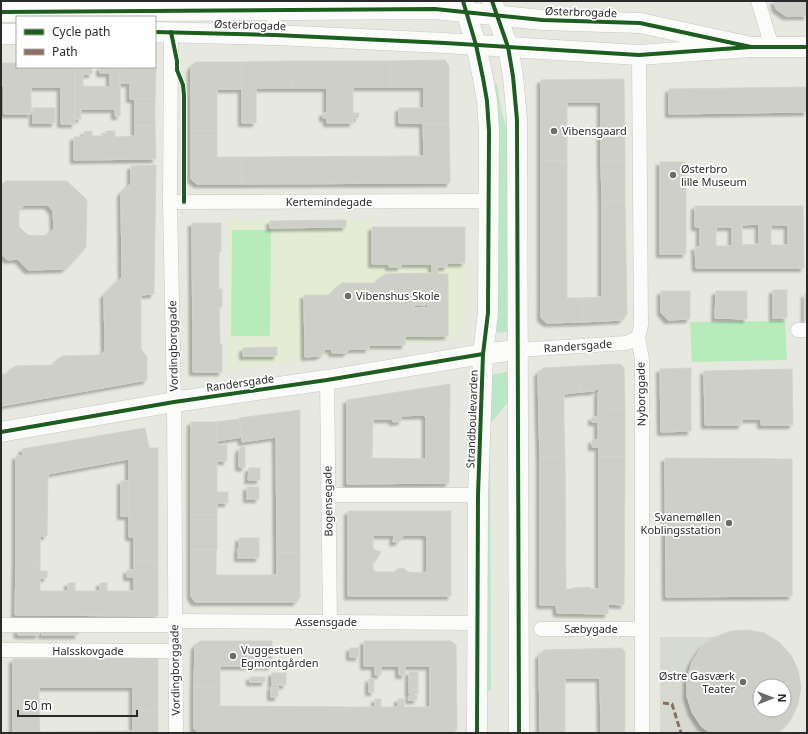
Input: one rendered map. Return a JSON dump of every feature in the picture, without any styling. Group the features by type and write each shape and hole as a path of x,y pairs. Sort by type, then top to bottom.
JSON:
{"street":[{"path":"758,1 772,47"},
{"name":"Østerbrogade","path":"1,12 171,11 273,6 424,5 495,8 542,20 640,23 751,47"},
{"path":"273,6 275,35"},
{"name":"Strandboulevarden","path":"465,7 484,78 487,101 488,131 488,314 483,354 478,495 477,733"},
{"path":"495,8 508,47 513,76 517,120 519,733"},
{"path":"163,32 171,11"},
{"name":"Østerbrogade","path":"163,32 275,35 476,44 639,55 751,47 807,47"},
{"name":"Vordingborggade","path":"163,32 170,202 174,402 174,623 176,733"},
{"path":"1,34 16,34"},
{"name":"Nyborggade","path":"639,55 641,325 638,338 642,359 642,733"},
{"name":"Kertemindegade","path":"170,202 488,201"},
{"name":"Randersgade","path":"1,432 174,402 327,380 483,354 518,350 626,343 638,338"},
{"name":"Bogensegade","path":"327,380 330,622"},
{"path":"328,495 478,495"},
{"path":"1,625 174,623"},
{"name":"Assensgade","path":"174,623 478,623"},
{"name":"Sæbygade","path":"541,629 641,629"},
{"name":"Halsskovgade","path":"1,650 175,652"}],"shaded area":[{"name":"Vibenshus Skole","path":"228,220 372,220 372,227 465,227 467,310 462,332 457,337 229,370"},
{"path":"660,637 715,637 701,648 692,662 687,678 687,696 692,712 701,726 710,733 660,733"}],"green space":[{"path":"493,84 497,84 501,110 508,133 509,331 501,333 494,331"},
{"path":"232,230 271,230 270,336 231,336"},
{"path":"785,321 787,360 692,362 690,322"},
{"path":"508,372 509,401 490,424 491,691 485,690 488,375"}],"building":[{"path":"774,1 807,1 807,16 786,16 776,9"},
{"path":"445,60 449,66 449,124 399,123 399,108 424,108 424,87 390,87 390,61"},
{"path":"292,61 390,61 390,87 353,87 353,113 359,113 358,118 353,118 353,123 327,123 327,118 323,118 323,113 327,113 327,88 292,88"},
{"path":"292,61 292,88 256,88 256,123 242,123 242,62"},
{"path":"196,62 242,62 242,89 217,89 217,131 191,131 191,67"},
{"path":"1,63 16,63 16,68 75,68 75,124 61,124 61,87 31,87 31,114 4,114 4,86 1,86"},
{"path":"75,68 92,68 92,74 83,74 83,86 110,87 110,73 100,73 100,68 120,68 120,116 115,116 115,109 81,109 81,119 75,119"},
{"path":"120,68 156,68 155,99 130,99 130,83 120,83"},
{"name":"Vibensgaard","path":"624,79 625,162 601,162 601,102 567,102 567,161 541,161 541,80"},
{"path":"807,87 807,112 669,114 669,89"},
{"path":"135,99 155,99 155,126 135,126"},
{"path":"33,108 55,108 55,123 33,123"},
{"path":"423,124 449,124 450,183 242,184 242,157 424,156"},
{"path":"135,126 155,126 156,159 74,160 74,137 84,137 84,132 92,131 92,136 106,136 106,131 115,131 115,137 135,136"},
{"path":"191,131 217,131 217,157 242,157 242,184 197,184 191,179"},
{"path":"541,161 567,161 567,298 582,298 582,322 547,323 541,318"},
{"path":"601,162 625,162 625,202 602,202"},
{"path":"660,162 686,162 686,254 660,254"},
{"path":"156,165 154,294 141,295 141,349 147,357 147,380 1,406 1,374 7,374 15,366 53,365 62,356 100,355 105,351 104,295 122,277 121,193 131,183 131,166"},
{"path":"6,181 67,181 87,200 86,247 65,269 28,270 18,259 8,260 1,254 1,186","holes":["24,205 48,205 53,211 54,228 47,236 28,235 19,227 19,211"]},
{"path":"602,202 625,202 627,314 622,320 582,322 582,298 602,297"},
{"path":"695,206 803,206 804,268 696,268 695,247 700,247 700,227 695,227","holes":["759,224 759,244 742,245 742,225","771,225 788,225 788,245 771,245","716,227 732,227 732,246 716,246"]},
{"path":"346,220 346,227 270,228 270,221"},
{"path":"192,223 221,223 219,289 222,289 222,307 219,307 220,344 222,344 222,372 193,372"},
{"path":"372,227 465,227 465,263 447,263 447,267 437,267 438,274 448,274 448,336 405,336 405,345 369,345 369,349 350,349 346,353 332,353 332,349 324,349 324,353 320,356 305,357 304,295 333,295 333,292 342,283 375,283 385,274 432,273 432,264 401,264 401,267 389,267 389,264 372,264","holes":["415,293 428,293 428,308 414,308 414,298 415,305 426,305 426,294"]},
{"path":"773,290 787,290 787,318 773,318"},
{"path":"661,291 690,291 690,319 668,320 661,312"},
{"path":"716,291 747,291 747,319 715,318"},
{"path":"805,294 807,294 807,319 805,319"},
{"path":"277,347 277,356 243,356 243,348"},
{"path":"620,364 624,368 625,409 598,408 598,393 600,390 596,389 595,391 580,392 580,366"},
{"path":"580,366 580,392 564,394 564,421 539,422 538,373 543,368"},
{"path":"691,368 691,431 661,432 660,369"},
{"path":"792,369 793,425 761,425 761,419 742,419 742,425 705,425 704,371"},
{"path":"450,384 449,483 347,484 347,400","holes":["423,415 426,417 426,459 372,458 373,419 392,419 393,422 402,421 401,416"]},
{"path":"598,408 625,409 625,457 599,457 599,447 592,447 592,440 598,440 598,422 592,422 592,417 598,417"},
{"path":"300,410 300,553 277,553 276,437 242,442 239,418"},
{"path":"239,419 242,437 217,441 216,422"},
{"path":"564,421 565,458 540,458 539,422"},
{"path":"191,422 216,422 217,445 227,445 227,461 217,461 217,492 228,492 228,503 217,503 217,515 191,515"},
{"path":"145,428 149,448 158,448 158,562 134,562 134,537 129,537 129,459 48,474 47,536 40,536 40,562 16,561 16,456 23,456 22,449"},
{"path":"241,447 245,447 245,468 239,467 239,450"},
{"path":"599,457 625,457 624,605 608,604 608,614 557,613 556,605 540,605 540,458 565,458 566,589 590,587 590,589 599,589"},
{"name":"Svanemøllen Koblingsstation","path":"665,458 792,459 792,596 666,597"},
{"path":"249,468 260,468 260,480 248,480"},
{"path":"121,481 129,481 129,516 121,516"},
{"path":"247,487 259,487 259,499 247,499"},
{"path":"348,511 451,511 451,596 348,596","holes":["373,535 394,535 393,542 398,542 404,535 424,535 427,537 427,570 424,573 408,572 404,568 397,569 395,572 376,572 373,569 373,560 377,558 381,552 373,549"]},
{"path":"191,515 217,515 217,550 191,550"},
{"path":"239,538 259,538 259,549 239,549"},
{"path":"238,549 259,549 259,558 238,558"},
{"path":"191,550 216,550 216,575 277,575 277,553 300,553 300,597 296,602 195,602 191,596"},
{"path":"16,561 40,562 40,571 47,571 47,578 40,578 40,591 68,591 68,583 75,583 75,591 100,591 100,583 107,583 107,591 134,591 134,577 127,577 127,570 134,570 134,562 158,562 158,616 15,615"},
{"path":"17,630 39,630 39,635 18,635"},
{"path":"42,630 78,630 78,635 42,635"},
{"name":"Østre Gasværk Teater","path":"748,630 764,633 779,642 791,655 798,670 801,687 798,704 792,717 792,678 752,678 752,718 791,718 777,733 710,733 701,726 692,712 687,696 687,678 692,662 701,648 715,637 731,631"},
{"name":"Vuggestuen Egmontgården","path":"200,641 272,641 272,666 220,666 220,687 194,687 195,646"},
{"path":"364,641 451,641 456,645 457,729 453,733 363,733 362,707 375,707 375,699 381,699 381,707 398,707 398,699 404,699 404,707 430,707 430,666 405,666 405,675 399,675 399,666 381,666 381,675 375,675 375,666 364,666"},
{"path":"350,648 359,648 359,657 350,657"},
{"path":"622,648 625,652 625,733 601,733 600,678 565,678 565,733 540,733 539,656 544,650"},
{"path":"158,658 158,711 133,711 133,687 39,687 39,711 13,711 13,659"},
{"path":"409,672 418,672 418,677 409,677"},
{"path":"272,673 286,673 286,685 272,685"},
{"path":"250,677 265,677 265,682 250,682"},
{"path":"409,678 412,678 412,690 418,690 418,694 409,694"},
{"path":"412,678 418,678 418,690 412,690"},
{"path":"369,679 374,679 374,686 369,686"},
{"path":"369,686 374,686 374,692 369,692"},
{"path":"194,687 220,687 220,706 362,707 363,733 199,733 194,729"},
{"path":"271,687 278,687 278,697 271,697"},
{"path":"409,696 417,696 417,700 409,700"},
{"path":"13,711 39,711 40,732 133,731 133,711 158,711 158,733 13,733"}],"marked path":[{"path":"663,703 672,704 681,733"}],"cycle path":[{"path":"463,1 476,45 483,78 487,101 489,131 488,313 483,354 478,495 477,733"},
{"path":"492,1 508,47 513,76 517,120 519,733"},
{"path":"1,12 435,9 542,20 640,23 751,47"},
{"path":"156,32 275,35 445,43 639,55 751,47 807,47"},
{"path":"171,32 177,61 177,70 183,85 184,95 184,202"},
{"path":"1,432 174,402 327,380 483,354"}],"place":[{"name":"Vibensgaard","path":"554,131"},
{"name":"Østerbro lille Museum","path":"673,175"},
{"name":"Vibenshus Skole","path":"348,296"},
{"name":"Svanemøllen Koblingsstation","path":"729,523"},
{"name":"Vuggestuen Egmontgården","path":"233,656"},
{"name":"Østre Gasværk Teater","path":"743,682"}]}
